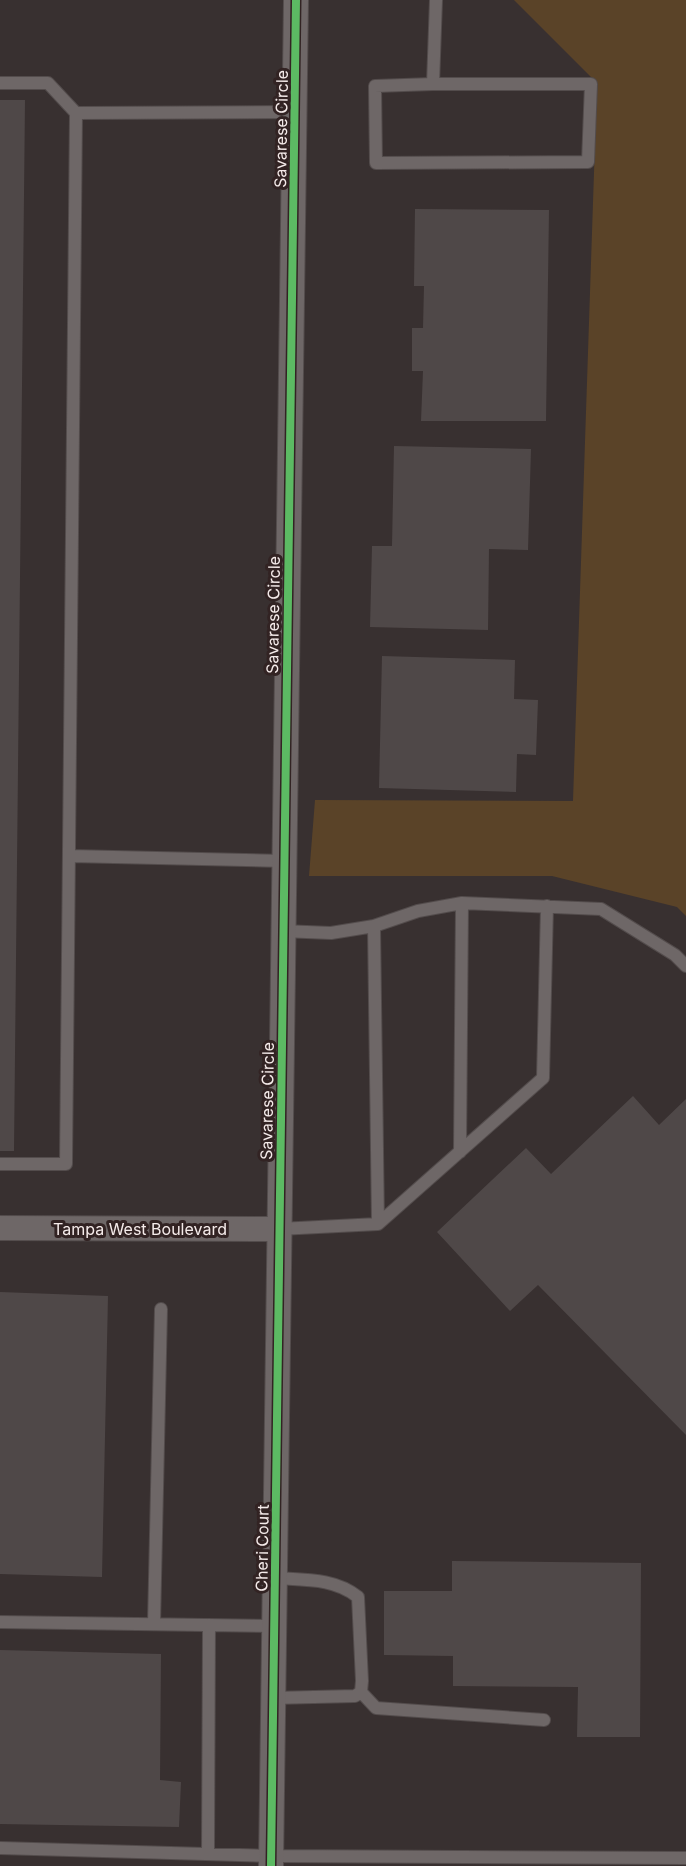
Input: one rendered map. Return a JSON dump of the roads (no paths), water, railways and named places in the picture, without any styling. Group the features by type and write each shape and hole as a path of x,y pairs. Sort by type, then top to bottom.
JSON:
{"street":[{"name":"Savarese Circle","path":"279,1229 296,0"},
{"name":"Tampa West Boulevard","path":"0,1228 279,1229"},
{"name":"Cheri Court","path":"271,1861 279,1229"}],"lane":[{"path":"433,84 436,0"},
{"path":"0,83 48,83 76,113 66,1164 0,1164"},
{"path":"433,84 591,84 588,162 376,163 375,87 433,84"},
{"path":"76,113 295,112"},
{"path":"70,856 283,861"},
{"path":"282,931 331,933 374,926 418,911 462,903 601,909 675,955 686,966"},
{"path":"460,1152 462,903"},
{"path":"279,1229 378,1224 543,1078 547,906"},
{"path":"374,926 378,1224"},
{"path":"154,1624 161,1309"},
{"path":"275,1578 313,1580 345,1586 358,1597 361,1692 376,1708 544,1720"},
{"path":"0,1622 274,1626"},
{"path":"208,1854 209,1625"},
{"path":"273,1698 355,1696 361,1692"},
{"path":"0,1848 208,1854 271,1861 686,1858"}]}
